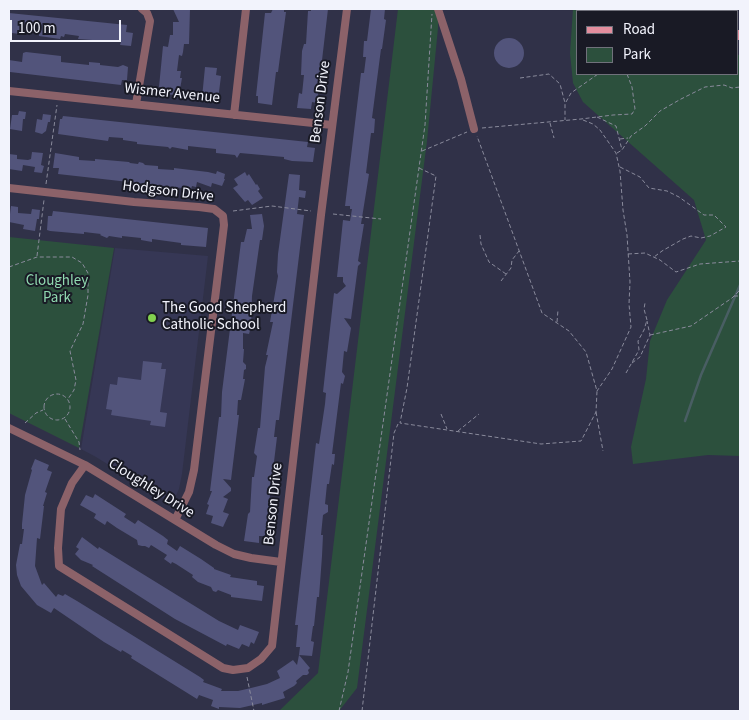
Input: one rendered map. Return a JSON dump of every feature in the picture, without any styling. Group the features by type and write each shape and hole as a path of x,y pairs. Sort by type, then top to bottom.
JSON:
{"street":[{"path":"136,104 150,21 147,13 142,9"},
{"path":"234,114 246,9"},
{"name":"Benson Drive","path":"85,464 72,483 61,509 58,566 214,664 233,670 248,668 261,659 272,646 347,9"},
{"path":"438,9 461,79 474,129"},
{"name":"Wismer Avenue","path":"9,91 332,125"},
{"name":"Hodgson Drive","path":"9,188 214,209 223,216 224,225 194,470 189,492 175,520"},
{"name":"Cloughley Drive","path":"9,428 85,464 216,545 234,554 281,562"}],"path":[{"path":"339,711 348,672 425,126 432,9"},
{"path":"520,78 549,74 560,84 565,103 564,120"},
{"path":"565,103 571,93 597,75"},
{"path":"421,151 474,129 632,114 635,109 632,87 627,75"},
{"path":"616,153 622,150 629,138 660,111 705,87 724,85 732,88 740,87"},
{"path":"46,185 57,105"},
{"path":"596,117 616,126 622,150"},
{"path":"581,119 594,124 616,153 628,235 631,327 612,369 597,391"},
{"path":"550,122 554,138"},
{"path":"474,129 542,313 568,331 586,352 597,391 596,412 603,451"},
{"path":"619,139 629,138"},
{"path":"619,167 640,178 649,188 667,191 680,197 704,215 714,215 726,227 710,236 683,238 654,257"},
{"path":"419,168 436,176 407,388 400,423 540,444 582,441 596,412"},
{"path":"37,257 44,200"},
{"path":"233,211 272,206 311,211"},
{"path":"333,214 381,219"},
{"path":"480,235 481,244 489,262 506,274"},
{"path":"501,281 519,250"},
{"path":"628,254 645,253 676,272 700,264 740,261"},
{"path":"9,267 37,257 72,258 82,264 88,273 88,295 83,324 70,351 76,380 74,390 68,400"},
{"path":"650,335 691,326 740,290"},
{"path":"734,296 740,296"},
{"path":"632,363 640,357 650,335 644,309 645,304"},
{"path":"557,323 558,310"},
{"path":"626,373 638,350 638,341 647,320"},
{"path":"61,394 68,400 70,412 65,418 52,420 45,414 45,401 52,395 61,394"},
{"path":"25,422 36,413 44,410"},
{"path":"441,414 447,430"},
{"path":"457,431 479,414"},
{"path":"65,418 79,442 80,450"},
{"path":"362,711 394,433 398,424"},
{"path":"247,677 254,711"}],"shaded area":[{"name":"The Good Shepherd Catholic School","path":"115,248 208,256 182,474 179,489 172,504 81,449"}],"green space":[{"path":"398,9 438,9 438,28 427,141 357,688 339,711 279,711 318,673"},
{"path":"573,9 583,9 587,10 576,10 576,75 739,75 740,55 740,456 708,455 633,464 631,447 646,379 650,341 667,300 706,240 694,200 583,102 573,83 570,53"},
{"name":"Cloughley Park","path":"9,237 114,248 79,448 9,413"}],"building":[{"path":"173,9 190,9 189,44 184,44 182,56 179,55 177,71 181,71 180,78 182,78 180,89 176,89 176,95 161,94 162,87 159,87 163,46 168,47 170,35 173,35 173,22 179,22"},
{"path":"273,9 284,9 284,12 286,12 272,105 258,103 258,96 256,96 265,13 271,13"},
{"path":"311,9 328,9 317,103 312,102 311,109 297,108 299,93 302,94 304,75 301,75 302,51 304,44 306,44 308,11 311,11"},
{"path":"371,9 385,9 384,19 386,20 372,118 375,119 374,133 371,133 366,173 369,174 361,224 364,224 358,261 361,263 358,266 351,319 344,318 351,328 347,352 344,351 342,372 345,376 343,384 341,383 332,454 335,454 334,465 332,464 329,484 327,484 325,504 328,505 328,512 323,515 319,597 317,597 311,641 314,642 312,656 299,655 300,647 296,647 298,625 295,625 316,443 319,444 325,404 326,393 323,392 334,293 337,294 346,286 343,282 343,277 337,277 343,220 350,221 352,209 350,209 350,206 345,206 361,73 364,73 366,57 363,57 364,41 367,41"},
{"path":"9,13 127,25 126,32 133,33 131,46 120,45 121,42 78,39 79,36 65,34 60,39 39,36 39,32 24,30 24,32 20,31 20,34 12,33 9,32"},
{"path":"509,38 520,42 524,53 520,64 509,68 498,64 494,53 498,42"},
{"path":"23,53 61,56 61,62 89,65 89,62 118,67 123,65 128,67 127,80 122,80 121,85 10,72 9,60 22,62"},
{"path":"205,67 217,68 216,75 221,76 218,100 202,98"},
{"path":"19,111 26,112 22,131 10,129 12,115 18,115"},
{"path":"43,114 51,115 46,131 42,134 35,132 37,119 42,120"},
{"path":"63,116 308,142 307,147 315,148 313,162 292,161 284,159 284,157 240,153 237,158 235,155 216,153 216,149 188,146 188,150 172,147 170,149 168,147 137,144 137,142 123,140 123,138 109,137 108,141 58,134 60,119"},
{"path":"32,152 43,153 41,165 44,166 42,173 34,172 35,167 23,165 22,171 9,169 9,154 17,155 17,159 28,160 31,159"},
{"path":"55,153 79,157 79,160 95,161 95,159 138,164 139,162 145,165 158,166 158,169 174,170 174,168 216,174 217,171 225,174 225,179 222,186 212,183 211,187 197,182 196,187 192,186 191,189 58,174 59,168 53,168"},
{"path":"245,172 257,184 260,189 258,191 263,198 252,205 248,200 245,202 233,188 238,185 234,179"},
{"path":"289,174 300,175 299,190 306,191 305,198 299,197 297,214 304,215 279,420 276,420 274,437 277,437 265,536 259,536 259,543 244,541 248,514 250,512 252,477 254,477 257,456 254,453 258,428 260,428 265,367 268,355 266,355 273,322 270,322 278,276 278,254"},
{"path":"11,206 18,207 18,213 31,214 32,209 40,210 35,231 23,229 24,225 9,222"},
{"path":"53,211 208,228 206,247 181,245 181,243 152,239 152,242 141,240 141,238 122,236 122,238 109,236 107,238 101,234 84,232 84,234 50,231 47,230 48,216 52,216"},
{"path":"262,214 264,226 262,240 260,240 252,296 251,327 249,334 243,333 243,362 246,365 246,369 244,370 243,379 245,379 241,400 238,400 237,415 239,415 231,480 223,479 231,488 231,491 223,497 228,499 223,512 229,514 223,527 211,523 213,516 206,514 209,505 207,504 212,491 210,491 219,417 221,417 222,392 241,242 244,242 247,229 252,229 250,215"},
{"path":"143,361 162,363 161,369 166,369 160,412 167,413 165,427 150,425 151,421 111,415 112,410 106,409 110,384 117,385 118,377 141,380"},
{"path":"35,459 49,465 47,470 52,472 45,492 47,493 43,506 40,539 37,538 35,566 42,585 44,583 56,597 58,594 63,596 65,594 200,677 204,680 203,682 222,689 221,691 238,691 267,684 280,678 277,671 293,660 297,665 299,655 310,668 308,670 309,673 303,675 296,681 297,683 294,686 283,692 285,698 262,705 262,703 240,708 219,707 219,709 211,706 213,700 199,695 197,699 131,658 132,656 104,642 54,608 51,613 37,605 21,586 16,565 24,529 22,529 22,524 25,495"},
{"path":"95,494 126,514 124,517 135,524 138,520 163,536 168,540 167,544 177,551 180,546 214,569 231,575 230,577 257,581 257,585 264,586 262,601 231,597 231,595 218,590 216,592 213,591 211,587 198,582 192,577 193,575 164,559 167,555 151,545 149,548 138,545 137,540 107,521 105,525 94,518 96,514 80,505 86,495 93,498"},
{"path":"82,537 98,549 99,547 219,621 238,630 240,625 259,632 254,644 251,642 249,647 242,644 239,649 227,644 226,646 175,619 93,565 81,560 75,554 79,549 76,547"}],"waterway":[{"path":"685,421 701,375 740,285"}],"place":[{"name":"The Good Shepherd Catholic School","path":"152,318"}]}
